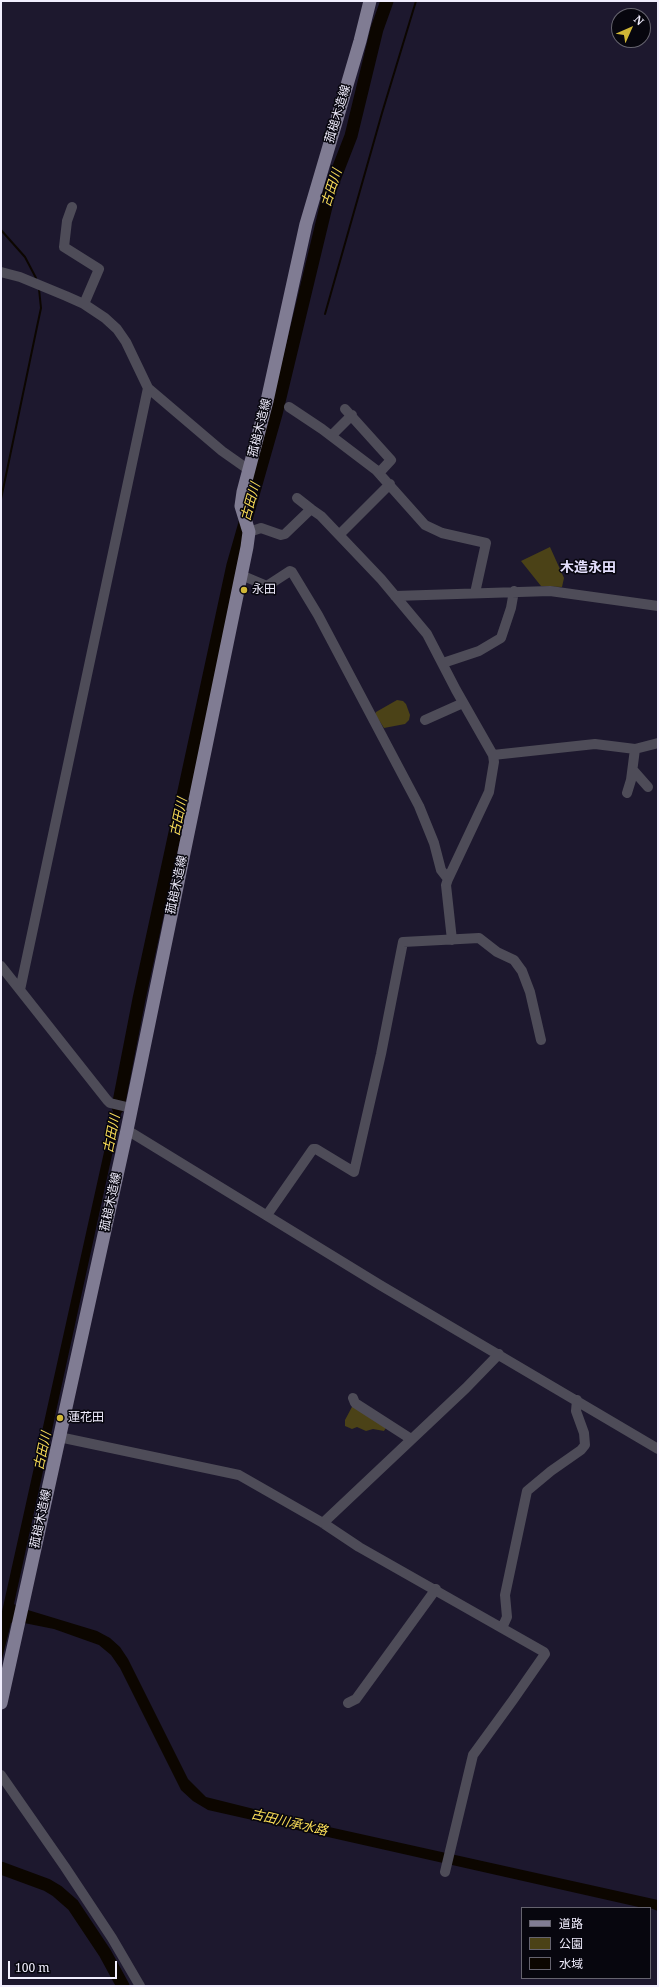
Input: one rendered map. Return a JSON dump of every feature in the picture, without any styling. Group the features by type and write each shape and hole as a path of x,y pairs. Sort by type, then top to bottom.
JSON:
{"main road":[{"name":"菰槌木造線","path":"1,1704 126,1130 128,1108 241,575 249,531 242,512 241,501 267,401 306,224 360,41 370,1"}],"street":[{"path":"72,207 67,221 64,247 99,269 84,304"},
{"path":"1,272 32,281 84,304 105,318 122,335 148,388 227,455 249,470"},
{"path":"20,990 148,388"},
{"path":"289,407 332,436 379,473 390,484 419,520 429,527 442,532 486,543 475,592"},
{"path":"332,436 348,412 391,460 379,473"},
{"path":"340,534 390,484"},
{"path":"297,498 321,516 340,534 427,634 463,703 493,755 489,792 446,885 452,940"},
{"path":"249,531 256,528 261,528 281,535 285,534 311,509"},
{"path":"241,575 267,586 286,573 292,572 318,615 416,799 432,837 441,870 448,879"},
{"path":"443,663 479,651 501,638 511,608 514,591"},
{"path":"395,596 475,592 550,591 658,606"},
{"path":"425,720 463,703"},
{"path":"493,755 595,744 635,749 658,743"},
{"path":"627,793 633,770 635,749"},
{"path":"633,770 648,787"},
{"path":"267,1215 313,1149 328,1155 354,1172 381,1054 403,942 479,938 497,952 514,960 522,971 530,992 541,1040"},
{"path":"1,966 110,1103 128,1108"},
{"path":"126,1130 658,1449"},
{"path":"323,1523 466,1388 499,1354"},
{"path":"352,1398 355,1403 411,1439"},
{"path":"502,1628 507,1616 505,1595 527,1491 551,1471 581,1450 584,1445 584,1433 576,1411 577,1400"},
{"path":"59,1437 232,1472 258,1484 323,1523 359,1547 544,1652 545,1654 473,1755 445,1872"},
{"path":"348,1703 356,1699 436,1590"},
{"path":"1,1775 112,1938 140,1986"}],"green space":[{"path":"550,547 564,578 562,587 541,586 521,561"},
{"path":"397,700 403,701 406,704 410,715 409,720 405,724 384,728 375,714"},
{"path":"353,1405 387,1426 384,1431 373,1429 366,1431 357,1427 352,1429 345,1426 345,1420"}],"water":[{"name":"古田川承水路","path":"118,1089 126,1091 14,1604 18,1607 97,1631 110,1638 120,1647 128,1659 188,1779 206,1797 302,1821 658,1900 658,1911 651,1907 639,1907 208,1810 193,1801 181,1790 120,1668 111,1655 99,1645 54,1629 14,1621 11,1623 1,1663 1,1616"}],"waterway":[{"name":"古田川","path":"118,1107 139,999 233,565 276,414 330,190 351,136 377,29 387,1"},
{"path":"325,314 382,113 416,1"},
{"path":"1,230 25,257 36,278"},
{"path":"1,499 41,308 39,289"},
{"path":"1,1868 47,1885 57,1891 73,1905 105,1953 123,1986"}],"place":[{"name":"永田","path":"244,590"},
{"name":"蓮花田","path":"60,1418"}],"district":[{"name":"木造永田","path":"588,568"}]}
